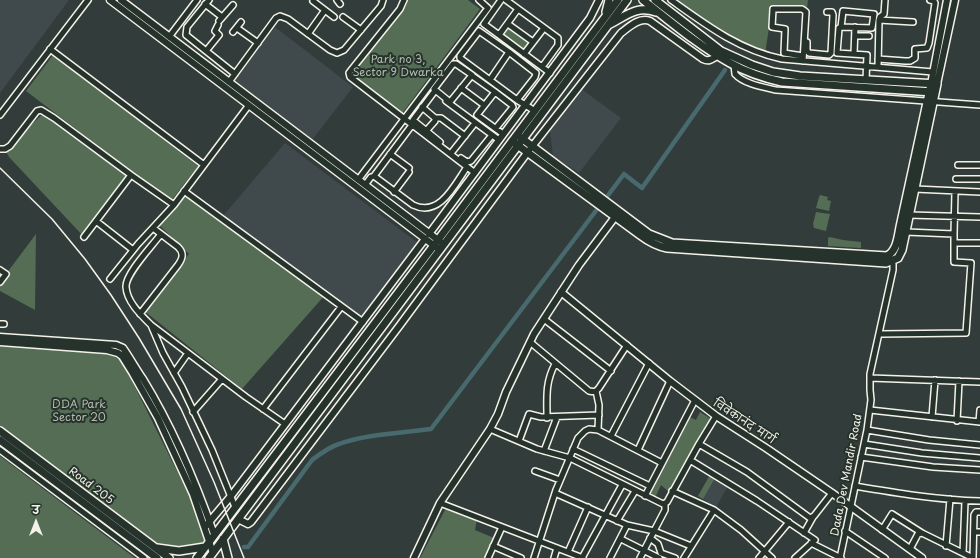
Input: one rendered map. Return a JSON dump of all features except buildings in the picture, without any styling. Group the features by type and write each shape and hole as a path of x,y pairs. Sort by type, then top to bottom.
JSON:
{"main road":[{"path":"605,17 609,0"},
{"path":"618,0 517,135 518,142 528,152 617,214 649,234 672,243 890,259 898,258 901,254 915,189 934,84 800,76 773,72 752,65 721,51 655,0"},
{"path":"197,558 334,377 439,245 627,0"},
{"path":"643,0 717,56 734,65 769,79 782,82 932,92"},
{"path":"608,25 630,12 650,10 661,14"},
{"path":"890,259 895,249 930,102"},
{"path":"518,142 532,146 617,214"},
{"path":"211,556 390,317 439,245 474,206 518,142"},
{"name":"Road 205","path":"0,431 170,558"},
{"name":"Road 205","path":"0,440 155,557"},
{"path":"223,539 228,558"},
{"path":"155,548 179,551 207,544"}],"street":[{"path":"0,116 88,0"},
{"path":"110,0 439,245"},
{"path":"121,0 365,185 427,236"},
{"path":"169,37 197,0"},
{"path":"229,82 276,18 280,16 288,19 330,50 337,53 344,50 381,6 383,0"},
{"path":"404,0 400,9 349,73 350,78 474,173"},
{"path":"358,180 488,8 479,0"},
{"path":"501,0 484,24 550,73"},
{"path":"506,0 557,37 559,41 542,67"},
{"path":"205,527 231,496 550,73 590,18 599,0"},
{"path":"671,0 713,30 745,47 767,56 782,59 805,59 933,72"},
{"path":"878,67 879,20 884,14 885,0"},
{"path":"878,59 913,60 915,58 915,49 924,49 929,46 935,2 930,0"},
{"path":"934,84 933,72 947,0"},
{"path":"934,84 955,0"},
{"path":"313,1 334,17"},
{"path":"220,21 207,2 187,27 186,31 188,38 235,74"},
{"path":"206,51 221,37 215,31 220,21 233,4"},
{"path":"499,35 518,8"},
{"path":"773,9 802,9 805,11 805,59 786,54 784,52 785,29 772,27 773,9"},
{"path":"308,34 325,10"},
{"path":"841,27 872,28 874,14 843,11 841,27 839,28 837,53 867,55 866,80"},
{"path":"809,53 831,53 834,15 832,12 827,12"},
{"path":"343,17 360,30"},
{"path":"238,519 248,524 251,522 400,325 532,146 613,42 628,28 639,21 646,20 650,21 706,61 717,56"},
{"path":"879,20 913,22"},
{"path":"241,22 235,30 258,43"},
{"path":"808,23 807,49 809,53"},
{"path":"508,24 533,42"},
{"path":"854,54 855,27"},
{"path":"932,27 941,29"},
{"path":"524,54 544,28"},
{"path":"460,56 479,31 535,71 537,74 517,100"},
{"path":"855,36 869,36"},
{"path":"50,49 204,165"},
{"path":"455,52 461,59 517,100 535,111"},
{"path":"490,80 509,52"},
{"path":"805,59 809,53"},
{"path":"471,75 450,102 434,90 453,64 456,64 512,105 513,107 496,128"},
{"path":"734,65 735,74 739,78 776,90 980,105"},
{"path":"428,88 499,140"},
{"path":"461,88 484,105"},
{"path":"434,92 412,120 464,161 469,162 472,160 492,135"},
{"path":"495,92 484,105 478,116 503,134"},
{"path":"110,279 133,250 174,205 249,105"},
{"path":"422,107 440,117 465,136"},
{"path":"0,148 5,149 10,146 37,111 41,110 174,205"},
{"path":"426,131 440,117"},
{"path":"452,152 475,123"},
{"path":"365,185 371,177 374,176 412,125"},
{"path":"391,153 410,169 394,192"},
{"path":"958,165 980,165"},
{"path":"374,176 394,192 418,207 432,207 438,204 448,194 467,167"},
{"path":"84,237 131,175"},
{"path":"956,179 980,180"},
{"path":"915,189 980,192"},
{"path":"184,191 363,322"},
{"path":"880,334 966,333 971,263 954,262 955,192"},
{"path":"438,204 446,211"},
{"path":"474,206 483,213"},
{"path":"414,558 440,503 490,429 530,342 579,265 617,214"},
{"path":"909,215 980,217"},
{"path":"96,221 133,250"},
{"path":"140,314 178,264 182,256 182,251 153,228"},
{"path":"906,232 954,234"},
{"path":"161,234 131,272 126,283 128,296 140,314 151,325 222,379 285,424"},
{"path":"954,243 980,243"},
{"name":"Dada Dev Mandir Road","path":"840,558 867,430 870,410 870,378 893,270 890,259"},
{"path":"0,270 6,274 0,282"},
{"name":"विवेकानंद मार्ग","path":"561,292 670,381 716,416 832,493 912,553 922,558"},
{"path":"263,409 341,307"},
{"path":"390,317 400,325"},
{"path":"544,320 611,371"},
{"path":"151,325 163,353 212,450 235,507"},
{"path":"0,337 116,345 123,348 160,408 174,436 200,494 214,534"},
{"path":"0,342 107,350 118,353 122,356 158,418 193,494 205,527 207,544 211,556"},
{"path":"530,342 589,391 596,391"},
{"path":"598,430 599,415 596,391 611,371 627,345"},
{"path":"174,373 188,353"},
{"path":"611,436 649,363"},
{"path":"547,418 547,386 550,373 555,364"},
{"path":"325,371 334,377"},
{"path":"870,378 980,382"},
{"path":"194,412 222,379"},
{"path":"932,417 935,380"},
{"path":"638,450 670,381"},
{"path":"957,421 958,381"},
{"path":"645,496 695,400"},
{"path":"870,410 957,421 980,422 980,410"},
{"path":"520,442 529,414 547,418 557,416 599,415"},
{"path":"544,451 557,416"},
{"path":"640,558 665,510 665,504 716,416"},
{"path":"534,558 560,480 578,438 585,431 593,428 598,430 662,463"},
{"path":"490,429 544,451 570,458 622,485 665,504"},
{"path":"867,430 922,439 980,445"},
{"path":"699,444 747,472 808,516 813,517"},
{"path":"864,444 922,453 980,458"},
{"path":"573,449 650,486"},
{"path":"0,450 144,558"},
{"path":"861,457 933,467 980,470"},
{"path":"690,460 757,501 815,540 795,558"},
{"path":"535,471 560,480"},
{"path":"440,503 583,558 622,485"},
{"path":"855,486 905,494 965,501 980,501"},
{"path":"617,521 635,491"},
{"path":"672,491 714,510 741,530 772,558"},
{"path":"555,493 627,525 654,531 691,546"},
{"path":"804,533 813,517 832,493"},
{"path":"946,546 950,499"},
{"path":"963,553 965,501"},
{"path":"568,552 588,507"},
{"path":"684,558 714,510"},
{"path":"882,530 892,514 922,533 973,558 974,514 976,512 980,512"},
{"path":"759,558 789,522"},
{"path":"610,558 627,525"},
{"path":"488,558 502,527"},
{"path":"845,531 885,558"},
{"path":"974,532 980,532"},
{"path":"912,553 918,534 922,533"},
{"path":"660,548 664,536"},
{"path":"650,538 658,544 661,553 675,558"},
{"path":"621,539 659,558"},
{"path":"812,543 840,558"},
{"path":"493,546 521,558"},
{"path":"554,558 557,548"}],"shaded area":[{"path":"0,0 69,0 0,93"},
{"path":"275,27 353,87 312,140 234,80"},
{"path":"580,88 621,118 579,173 553,156 550,131"},
{"path":"285,143 418,243 363,318 223,216"},
{"path":"710,475 728,486 716,507 698,496"}],"green space":[{"name":"Park no 3, Sector 9 Dwarka","path":"408,0 468,0 480,9 401,115 349,77"},
{"path":"678,0 808,0 807,8 772,8 765,54 720,29"},
{"path":"508,28 529,44 523,52 502,35"},
{"path":"53,55 198,166 171,201 26,91"},
{"path":"45,112 131,175 84,237 9,157 5,149"},
{"path":"184,191 325,295 242,389 143,310 189,254 157,223"},
{"path":"820,195 828,197 827,200 831,201 829,211 816,208"},
{"path":"816,212 830,214 826,231 814,228 813,224"},
{"path":"36,234 35,310 0,291 0,282"},
{"path":"830,237 861,242 861,248 828,246 828,238"},
{"name":"DDA Park Sector 20","path":"0,343 118,353 205,527 209,542 194,549 155,548 0,427"},
{"path":"700,412 711,419 669,492 661,485 655,498 649,495 688,416 696,420"},
{"path":"0,456 135,558 0,558"},
{"path":"710,475 715,478 703,499 698,496"},
{"path":"446,508 477,519 475,530 494,538 485,558 420,558"}],"waterway":[{"path":"606,198 624,174 642,188 725,70"},
{"path":"244,547 248,547 312,460 325,451 335,445 360,438 431,429 598,208"}],"railway":[{"path":"0,168 52,219 85,259 139,338 181,409 214,482 244,558"}]}
